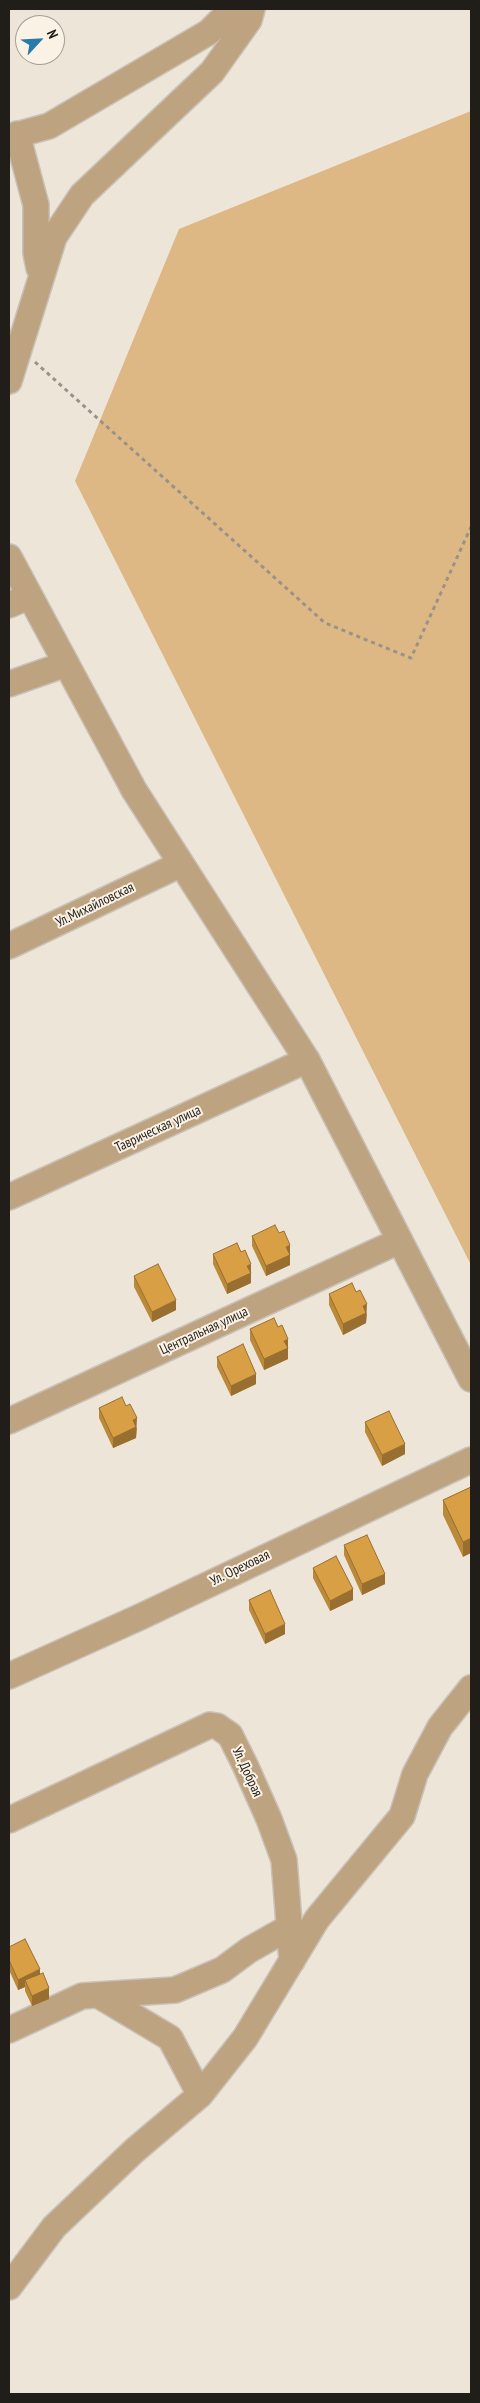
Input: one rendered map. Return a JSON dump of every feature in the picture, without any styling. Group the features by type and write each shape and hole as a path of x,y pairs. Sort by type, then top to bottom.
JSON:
{"street":[{"path":"41,278 36,253 36,205 31,178 13,135 49,126 209,32 232,9"},
{"path":"9,381 54,237 82,195 212,72 249,20 252,9"},
{"path":"9,557 19,600 66,664 134,790 306,1060 471,1379"},
{"path":"9,684 66,664"},
{"name":"Ул.Михайловская","path":"9,946 181,864"},
{"name":"Таврическая улица","path":"9,1197 306,1060"},
{"name":"Центральная улица","path":"9,1421 399,1241"},
{"name":"Ул. Ореховая","path":"9,1676 140,1617 471,1460"},
{"path":"14,2276 54,2227 134,2150 200,2095 245,2038 317,1919 402,1816 415,1774 436,1734 471,1688"},
{"name":"Ул. Добрая","path":"9,1820 210,1725 217,1726 230,1735 284,1860 292,1961"},
{"path":"9,2030 90,1995 175,1990 222,1970 249,1950 288,1928"},
{"path":"90,1995 170,2038 200,2095"}],"path":[{"path":"31,358 325,623 411,658 471,527"}],"shaded area":[{"path":"471,111 471,1265 75,481 179,229"}],"building":[{"path":"275,1225 279,1233 284,1231 290,1245 286,1247 290,1255 266,1266 252,1236"},
{"path":"237,1243 241,1252 245,1250 251,1264 247,1266 251,1273 227,1284 213,1254"},
{"path":"158,1264 176,1300 152,1312 134,1276"},
{"path":"352,1283 356,1292 360,1290 367,1304 363,1306 366,1313 343,1324 329,1294"},
{"path":"274,1318 278,1327 282,1325 288,1339 284,1341 288,1348 264,1359 250,1329"},
{"path":"243,1344 256,1374 231,1386 217,1357"},
{"path":"122,1397 126,1406 130,1404 137,1418 133,1420 136,1427 113,1438 99,1408"},
{"path":"389,1411 405,1444 382,1455 365,1422"},
{"path":"471,1487 471,1538 463,1542 443,1500"},
{"path":"367,1535 385,1574 362,1584 344,1545"},
{"path":"336,1556 353,1589 330,1601 313,1568"},
{"path":"270,1590 285,1624 265,1634 249,1600"},
{"path":"25,1939 40,1969 18,1980 9,1960 9,1947"},
{"path":"43,1973 49,1988 32,1996 25,1980"}]}
